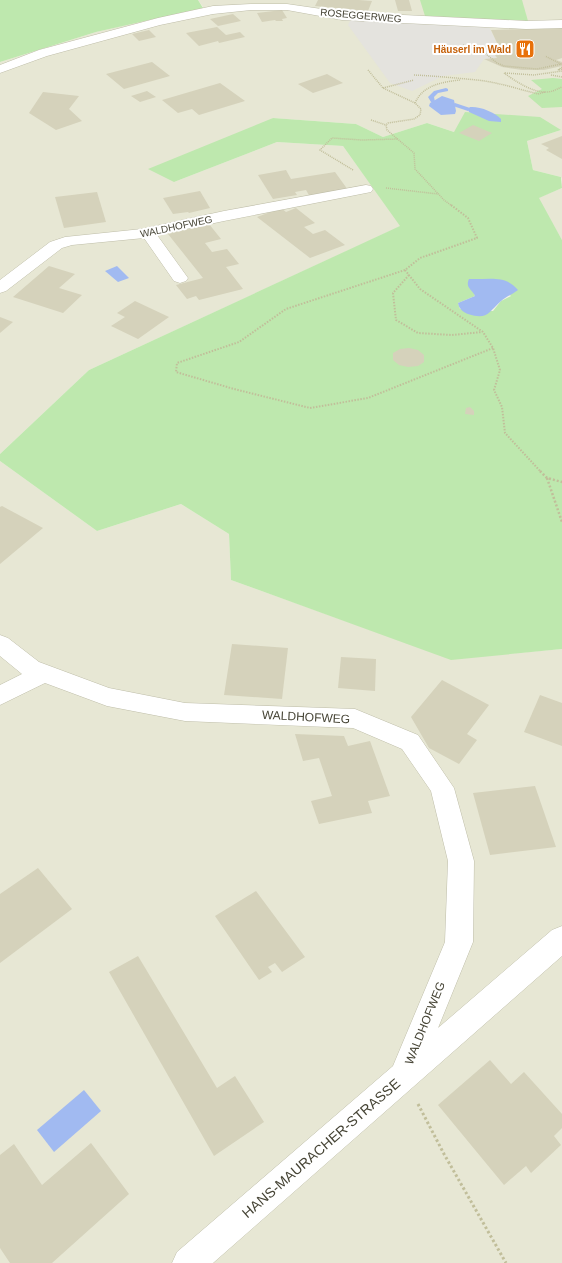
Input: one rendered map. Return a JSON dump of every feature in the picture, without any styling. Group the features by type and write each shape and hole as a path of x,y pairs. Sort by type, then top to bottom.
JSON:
{"street":[{"name":"ROSEGGERWEG","path":"0,69 43,53 214,5 287,7 342,16 526,25 562,24"},
{"name":"WALDHOFWEG","path":"0,288 56,244 70,240 148,233 224,216 366,189"},
{"path":"148,233 180,278"},
{"name":"WALDHOFWEG","path":"0,644 30,668 107,698 184,712 355,719 410,742 442,788 461,861 458,942 404,1076"},
{"path":"0,696 44,673"},
{"name":"HANS-MAURACHER-STRASSE","path":"188,1263 562,938"}],"path":[{"path":"463,45 486,54 497,63 504,66 537,69 562,67"},
{"path":"545,56 562,67"},
{"path":"548,74 562,67"},
{"path":"368,70 383,88 415,103 420,109 420,115 414,119 388,123 386,125 371,120"},
{"path":"545,92 516,81 504,73 528,76 548,74 562,77"},
{"path":"414,74 488,82 538,94 562,87"},
{"path":"383,88 414,80"},
{"path":"415,103 420,94 432,86 446,81 464,80"},
{"path":"386,125 387,130 414,153 415,169 438,194 468,218 477,238 420,258 405,270 286,309 240,342 177,363 176,372 234,389 310,408 368,398 493,348"},
{"path":"398,139 369,140 332,138 320,150 355,172 366,189 385,188 438,194"},
{"path":"405,270 420,289 483,332 493,348 500,370 494,390 502,408 505,432 547,478 562,522"},
{"path":"409,275 393,293 396,320 418,333 452,335 483,332"},
{"path":"547,478 562,482"},
{"path":"426,1119 444,1154 506,1263"}],"shaded area":[{"path":"198,0 562,0 562,179 561,177 533,170 527,141 561,130 454,132 427,123 383,137 356,124 273,118 174,182 277,142 343,146 401,226 89,370 0,454 0,62 96,32 203,7"},
{"name":"Häuserl im Wald","path":"351,19 489,27 498,45 483,47 493,52 497,58 484,59 475,72 443,76 412,91 390,83 348,25"},
{"path":"562,188 562,240 538,198"},
{"path":"0,461 97,531 181,504 229,534 231,580 451,659 562,649 562,1263 0,1263"}],"green space":[{"path":"0,0 198,0 203,8 96,32 0,62"},
{"path":"420,0 522,0 528,21 425,16"},
{"path":"553,78 562,79 562,107 542,108 528,96 542,89 531,80"},
{"path":"465,112 540,117 561,130 527,141 533,170 561,177 562,188 539,198 562,240 562,649 451,660 231,580 229,534 181,504 97,531 0,461 0,454 89,370 400,226 343,146 277,142 174,182 148,169 273,118 356,124 383,137 427,123 454,132","holes":["469,279 493,279 511,296 501,301 493,311 460,309 458,303 475,296"]}],"water":[{"path":"442,96 454,100 456,111 455,114 441,115 429,106 430,103"},
{"path":"470,107 478,107 491,112 501,119 501,122 489,121 469,112 468,109"},
{"path":"117,266 129,278 118,282 105,271"},
{"path":"469,279 502,280 513,285 518,290 502,300 487,314 483,316 474,316 463,311 459,307 458,303 475,296 468,286"},
{"path":"84,1090 101,1111 54,1152 37,1130"}],"building":[{"path":"318,0 372,1 368,11 315,6"},
{"path":"395,0 409,0 412,11 398,11"},
{"path":"282,10 287,18 282,19 283,21 275,20 262,22 257,13"},
{"path":"233,14 241,21 218,26 210,19"},
{"path":"217,27 226,35 240,32 245,37 219,43 218,41 199,46 186,33"},
{"name":"Häuserl im Wald","path":"562,28 562,58 556,60 562,62 562,66 544,70 522,70 502,67 484,59 497,58 493,52 482,47 498,45 491,30"},
{"path":"149,30 156,37 139,41 132,34"},
{"path":"152,62 170,76 124,89 106,74"},
{"path":"327,74 343,83 313,93 298,84"},
{"path":"220,83 245,101 199,115 192,109 178,113 162,100"},
{"path":"147,91 156,97 140,102 131,96"},
{"path":"43,92 79,96 69,109 82,121 56,130 29,113"},
{"path":"473,125 492,133 479,141 459,133"},
{"path":"562,136 562,159 546,150 549,148 541,144"},
{"path":"286,170 291,179 335,172 348,190 310,197 306,190 295,192 297,195 273,199 258,175"},
{"path":"200,191 210,208 189,213 173,214 163,198"},
{"path":"97,192 106,222 64,228 55,197"},
{"path":"281,208 286,212 296,208 315,223 304,227 313,234 325,230 345,245 310,258 257,217"},
{"path":"209,224 221,239 205,243 212,252 227,249 239,264 226,267 243,289 199,300 196,296 187,299 176,285 203,278 168,234"},
{"path":"49,266 75,274 59,288 82,295 63,313 13,297"},
{"path":"135,301 169,317 138,339 111,326 125,317 117,313"},
{"path":"0,317 13,322 0,333"},
{"path":"409,348 418,350 424,355 424,362 418,366 408,367 399,365 393,360 393,353 400,349"},
{"path":"470,407 474,411 474,415 465,414 466,408"},
{"path":"2,506 43,528 0,564 0,507"},
{"path":"232,644 288,648 282,699 224,695"},
{"path":"341,657 376,659 375,691 338,688"},
{"path":"442,680 489,705 467,734 477,740 459,764 429,748 411,717"},
{"path":"540,695 562,703 562,746 524,732"},
{"path":"295,734 344,736 348,746 370,741 390,796 368,801 372,813 319,824 311,801 332,796 319,758 303,761"},
{"path":"535,786 556,847 490,855 473,793"},
{"path":"38,868 72,909 0,963 0,894"},
{"path":"256,891 305,957 282,972 275,963 268,967 272,972 259,980 215,916"},
{"path":"138,956 217,1088 235,1076 264,1122 214,1156 109,972"},
{"path":"490,1060 511,1084 524,1072 562,1114 562,1128 554,1136 561,1145 531,1173 526,1166 504,1185 438,1105"},
{"path":"91,1143 129,1194 52,1263 10,1263 0,1248 0,1155 14,1144 42,1185"}],"waterway":[{"path":"433,101 431,97 436,92 446,90"},
{"path":"455,105 468,109"}],"place":[{"name":"Häuserl im Wald","path":"525,49"}]}
